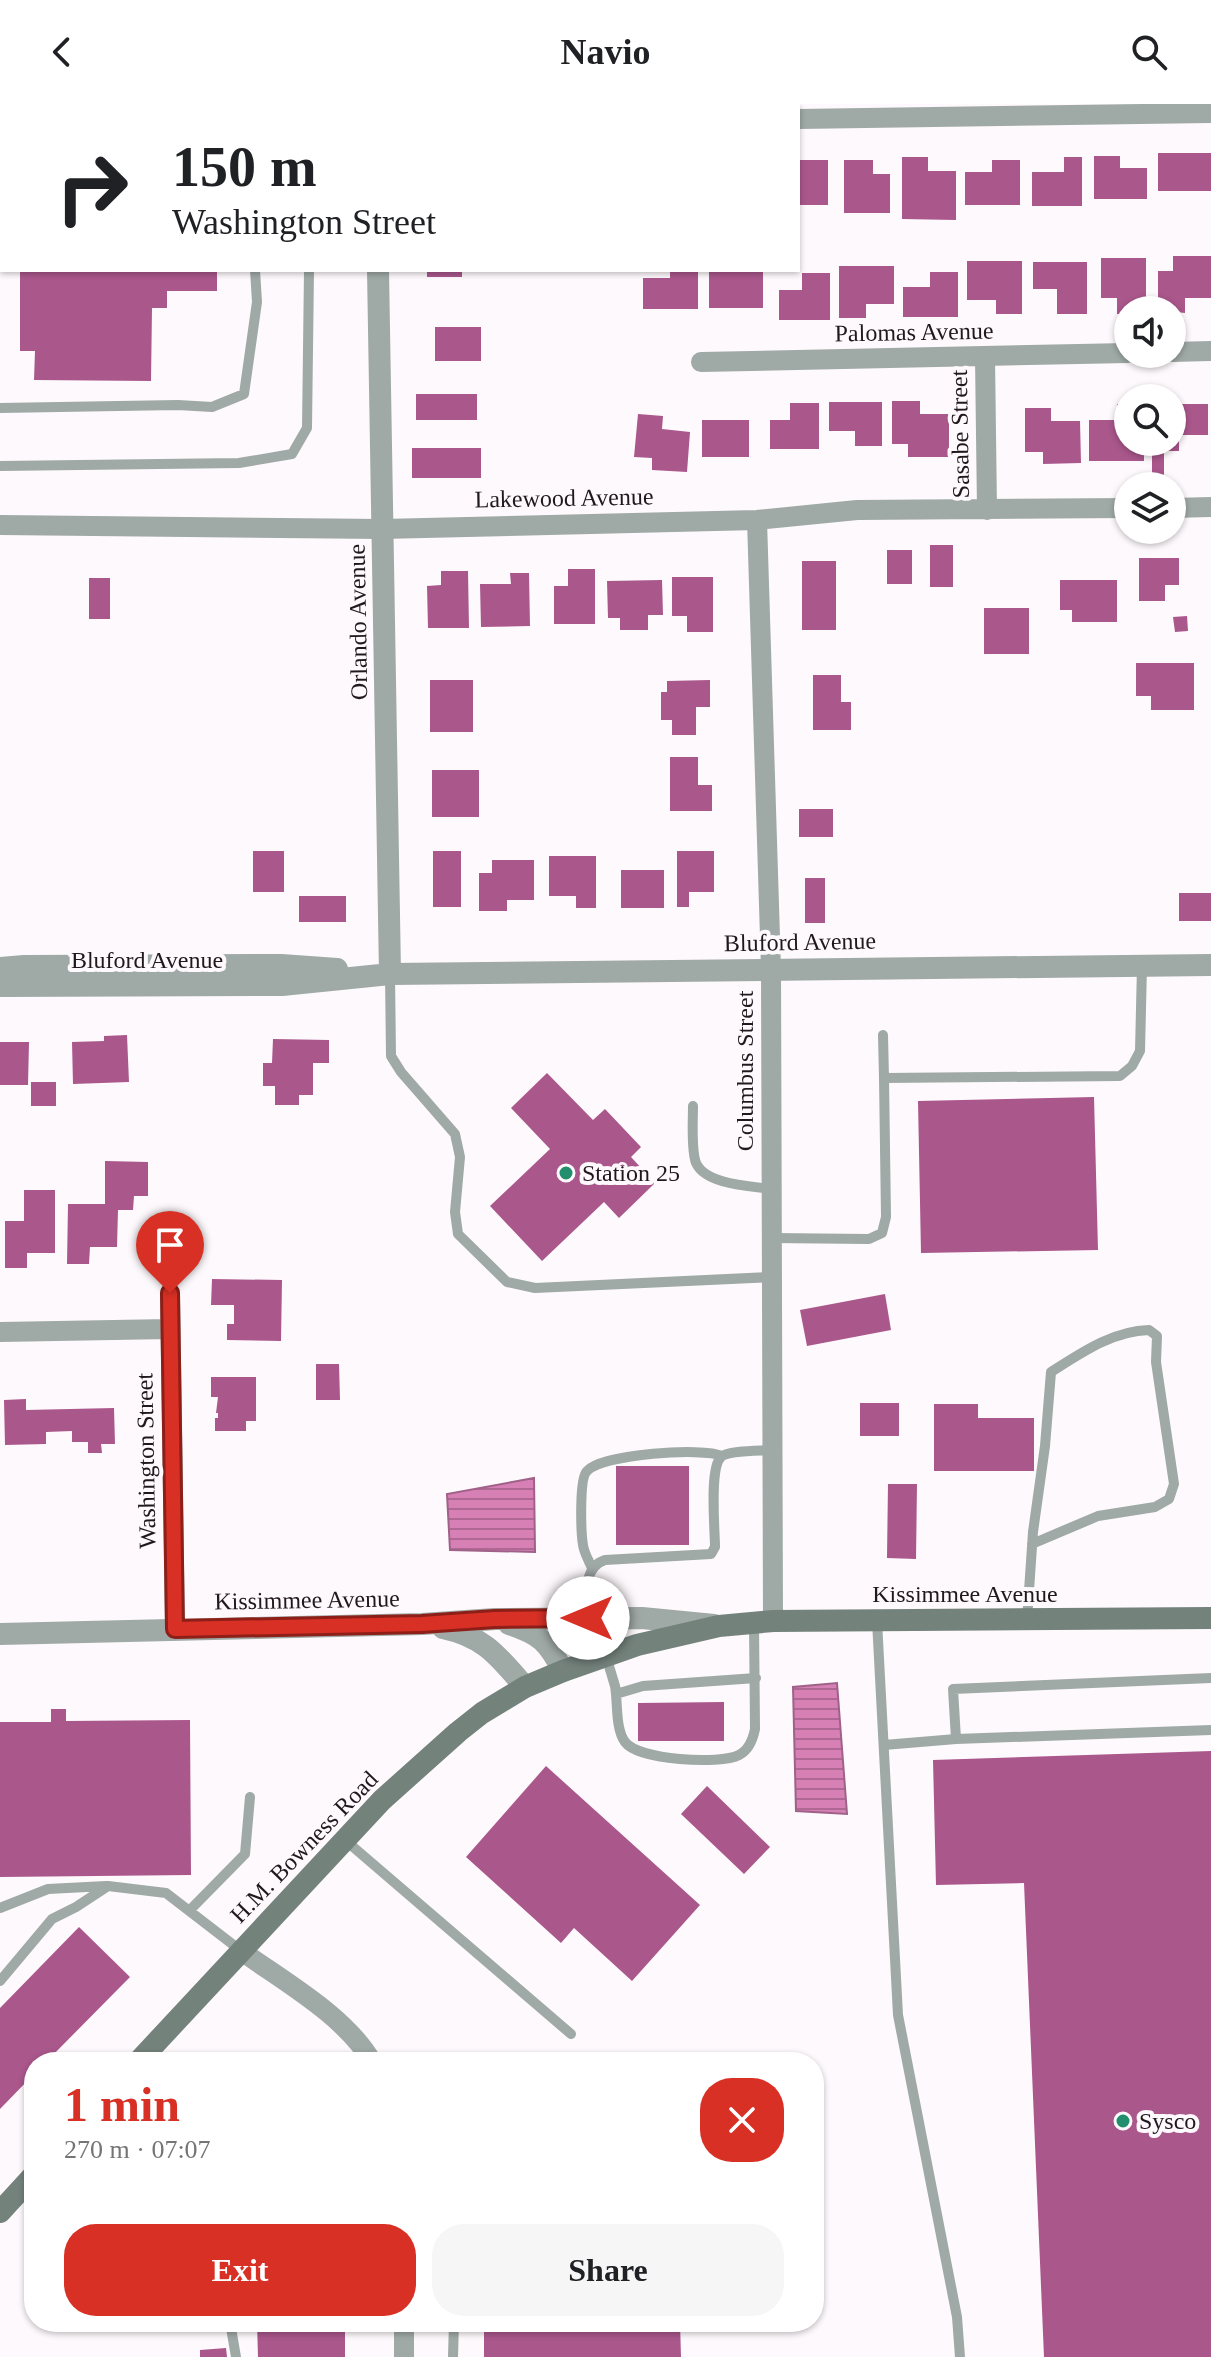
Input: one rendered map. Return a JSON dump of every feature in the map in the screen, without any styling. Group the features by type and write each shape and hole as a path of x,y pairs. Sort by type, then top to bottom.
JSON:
{"main road":[{"name":"Kissimmee Avenue","path":"525,1687 637,1645 719,1626 763,1622 1211,1618"},
{"name":"H.M. Bowness Road","path":"147,2052 382,1800 458,1732 525,1687"},
{"path":"6,2201 24,2184"}],"street":[{"path":"800,119 1211,113"},
{"name":"Orlando Avenue","path":"378,272 390,974"},
{"path":"1186,352 1211,351"},
{"name":"Palomas Avenue","path":"701,362 1114,353"},
{"name":"Sasabe Street","path":"985,357 987,510"},
{"path":"1186,508 1211,507"},
{"name":"Lakewood Avenue","path":"0,525 382,529 757,520 857,510 1114,508"},
{"name":"Columbus Street","path":"757,520 771,969 772,1450 763,1622"},
{"name":"Bluford Avenue","path":"0,968 39,965 281,965 390,974"},
{"name":"Bluford Avenue","path":"0,986 282,985 390,974 1211,965"},
{"name":"Washington Street","path":"170,1293 175,1629"},
{"path":"0,1332 170,1329"},
{"name":"Kissimmee Avenue","path":"0,1634 422,1624 495,1619 642,1618 719,1626"},
{"path":"495,1619 530,1631 551,1647 563,1671"},
{"name":"Kissimmee Avenue","path":"422,1624 467,1633 497,1654 525,1687"},
{"path":"240,1950 322,2009 362,2044 366,2052"},
{"path":"404,2332 404,2357"}],"lane":[{"path":"0,408 212,407 244,394 257,302 255,272"},
{"path":"0,466 239,463 292,454 307,428 309,272"},
{"path":"884,1078 1120,1076 1132,1066 1140,1051 1142,966"},
{"path":"390,974 391,1056 401,1072 455,1134 460,1157 455,1212 458,1234 507,1282 535,1288 772,1277"},
{"path":"771,1238 869,1239 882,1233 886,1217 883,1035"},
{"path":"693,1106 695,1161 702,1172 719,1181 771,1189"},
{"path":"1027,1620 1032,1544 1051,1372 1083,1351 1111,1338 1128,1331 1149,1330 1157,1336 1156,1362 1174,1484 1169,1499 1155,1507 1098,1516 1032,1544"},
{"path":"592,1568 583,1546 582,1479 589,1468 638,1454 709,1453 722,1456 772,1450"},
{"path":"588,1618 588,1578 598,1562 711,1554 715,1547 714,1481 722,1456"},
{"path":"877,1621 898,2015 957,2317 960,2357"},
{"path":"606,1656 616,1694 622,1737 633,1749 644,1754 678,1759 736,1757 753,1739 755,1729 756,1678 763,1622"},
{"path":"616,1694 643,1686 756,1678"},
{"path":"956,1739 953,1689 1211,1678"},
{"path":"884,1745 956,1739 1211,1730"},
{"path":"189,1911 245,1854 250,1797"},
{"path":"345,1840 571,2034"},
{"path":"0,1981 52,1919 108,1886"},
{"path":"0,1908 48,1889 108,1886 166,1893 240,1950"},
{"path":"232,2332 236,2357"},
{"path":"453,2357 454,2332"}],"shaded area":[{"path":"534,1478 535,1552 450,1550 447,1494"},
{"path":"837,1683 847,1814 796,1811 793,1687"}],"building":[{"path":"1158,153 1211,153 1211,191 1158,191"},
{"path":"1094,156 1120,156 1120,168 1147,168 1147,199 1094,199"},
{"path":"902,157 928,157 928,171 956,171 956,220 902,219"},
{"path":"1064,157 1082,157 1082,206 1032,206 1032,172 1064,172"},
{"path":"800,160 828,160 828,205 800,205"},
{"path":"844,160 873,160 873,174 890,174 890,213 844,213"},
{"path":"992,160 1020,160 1020,205 965,205 965,172 992,172"},
{"path":"1173,256 1211,256 1211,298 1158,296 1158,271 1173,271"},
{"path":"1101,258 1146,258 1146,296 1101,298"},
{"path":"967,261 1022,261 1022,314 996,314 996,300 967,300"},
{"path":"1033,262 1087,262 1087,314 1057,314 1057,289 1033,289"},
{"path":"839,266 894,266 894,304 866,304 866,318 839,318"},
{"path":"20,272 217,272 217,291 167,291 167,308 152,308 151,381 34,380 35,351 20,351"},
{"path":"427,272 462,272 462,277 427,277"},
{"path":"670,272 698,272 698,309 643,309 643,278 670,278"},
{"path":"709,272 763,272 763,308 709,308"},
{"path":"930,272 958,272 958,317 903,317 903,287 930,287"},
{"path":"802,273 830,273 830,320 779,320 779,290 802,290"},
{"path":"435,327 481,327 481,361 435,361"},
{"path":"416,394 477,394 477,420 416,420"},
{"path":"892,401 920,401 920,414 949,414 949,457 908,457 908,444 892,444"},
{"path":"829,402 882,402 882,446 855,446 855,431 829,431"},
{"path":"790,403 819,403 819,449 770,449 770,420 790,420"},
{"path":"1186,404 1208,404 1208,435 1186,435"},
{"path":"1025,408 1051,408 1051,421 1080,421 1081,463 1043,464 1043,452 1025,452"},
{"path":"638,414 663,416 662,429 690,432 687,472 652,470 652,458 634,457"},
{"path":"702,420 749,420 749,457 702,457"},
{"path":"1089,420 1114,420 1114,456 1144,456 1144,461 1089,461"},
{"path":"412,448 481,448 481,478 412,478"},
{"path":"1152,456 1164,456 1164,472 1152,472"},
{"path":"930,545 953,545 953,587 930,587"},
{"path":"887,550 912,550 912,584 887,584"},
{"path":"1139,558 1179,558 1179,585 1165,585 1165,601 1139,601"},
{"path":"802,561 836,561 836,630 802,630"},
{"path":"568,569 595,569 595,624 554,624 554,586 568,586"},
{"path":"441,571 468,571 469,628 428,628 427,586 441,585"},
{"path":"510,573 529,573 530,626 481,627 480,584 511,584"},
{"path":"672,577 713,577 713,632 687,632 687,616 672,616"},
{"path":"89,578 110,578 110,619 89,619"},
{"path":"662,580 663,615 648,615 648,630 620,630 620,618 608,618 607,581"},
{"path":"1060,580 1117,580 1117,622 1072,622 1072,610 1060,610"},
{"path":"984,608 1029,608 1029,654 984,654"},
{"path":"1187,616 1188,631 1175,632 1173,617"},
{"path":"1136,663 1194,663 1194,710 1151,710 1151,696 1136,696"},
{"path":"813,675 841,675 841,702 851,702 851,730 813,730"},
{"path":"430,680 473,680 473,732 430,732"},
{"path":"710,680 710,707 696,707 696,735 672,735 672,720 661,720 661,692 667,692 667,681"},
{"path":"670,757 698,757 698,785 712,785 712,811 670,811"},
{"path":"432,770 479,770 479,817 432,817"},
{"path":"799,809 833,809 833,837 799,837"},
{"path":"253,851 284,851 284,892 253,892"},
{"path":"433,851 461,851 461,907 433,907"},
{"path":"677,851 714,851 714,892 689,892 689,907 677,907"},
{"path":"549,856 596,856 596,908 576,908 576,896 549,896"},
{"path":"492,860 534,860 534,900 507,900 507,911 479,911 479,873 492,873"},
{"path":"621,870 664,870 664,908 621,908"},
{"path":"805,878 825,878 825,923 805,923"},
{"path":"1179,893 1211,893 1211,921 1179,921"},
{"path":"299,896 346,896 346,922 299,922"},
{"path":"127,1035 129,1082 73,1084 72,1042 104,1041 104,1036"},
{"path":"273,1039 329,1040 329,1063 313,1063 313,1095 299,1095 299,1105 275,1105 275,1086 263,1086 263,1063 272,1063"},
{"path":"0,1042 29,1042 28,1085 0,1085"},
{"path":"547,1073 593,1120 605,1109 641,1147 631,1157 655,1183 619,1218 604,1202 542,1261 490,1206 550,1149 511,1108"},
{"path":"31,1082 56,1082 56,1106 31,1106"},
{"path":"1094,1097 1098,1250 921,1253 918,1101"},
{"path":"105,1161 148,1162 148,1196 134,1196 133,1210 118,1210 117,1247 90,1247 89,1264 67,1264 68,1204 105,1204"},
{"path":"24,1190 55,1190 55,1253 27,1253 27,1268 5,1268 5,1221 24,1221"},
{"path":"212,1279 282,1280 281,1341 227,1340 227,1324 234,1324 234,1305 211,1305"},
{"path":"885,1294 891,1330 807,1346 800,1310"},
{"path":"316,1364 339,1364 340,1400 316,1400"},
{"path":"211,1377 256,1377 256,1421 246,1421 246,1431 215,1431 218,1397 211,1397"},
{"path":"26,1399 26,1410 114,1408 115,1444 101,1444 102,1453 88,1453 88,1442 72,1442 72,1431 46,1432 46,1444 5,1445 4,1400"},
{"path":"860,1403 899,1403 899,1436 860,1436"},
{"path":"934,1404 978,1404 978,1418 1034,1418 1034,1471 934,1471"},
{"path":"616,1466 689,1466 689,1545 616,1545"},
{"path":"888,1484 917,1484 916,1559 887,1558"},
{"path":"724,1702 724,1741 638,1741 638,1703"},
{"path":"51,1709 66,1709 66,1721 190,1720 191,1875 0,1877 0,1722 51,1722"},
{"name":"Sysco","path":"1211,1751 1211,2357 1044,2357 1024,1883 936,1885 933,1760"},
{"path":"546,1766 700,1905 632,1981 574,1928 561,1943 466,1857"},
{"path":"707,1786 770,1847 744,1874 681,1814"},
{"path":"79,1927 130,1977 56,2052 24,2052 24,2084 0,2109 0,2008"},
{"path":"257,2332 345,2332 345,2357 258,2357"},
{"path":"484,2332 680,2332 681,2357 484,2357"},
{"path":"226,2348 227,2357 200,2357 200,2350"}],"place":[{"name":"Station 25","path":"566,1173"},
{"name":"Sysco","path":"1123,2121"}],"route":[{"path":"170,1293 175,1629 588,1618"}]}
